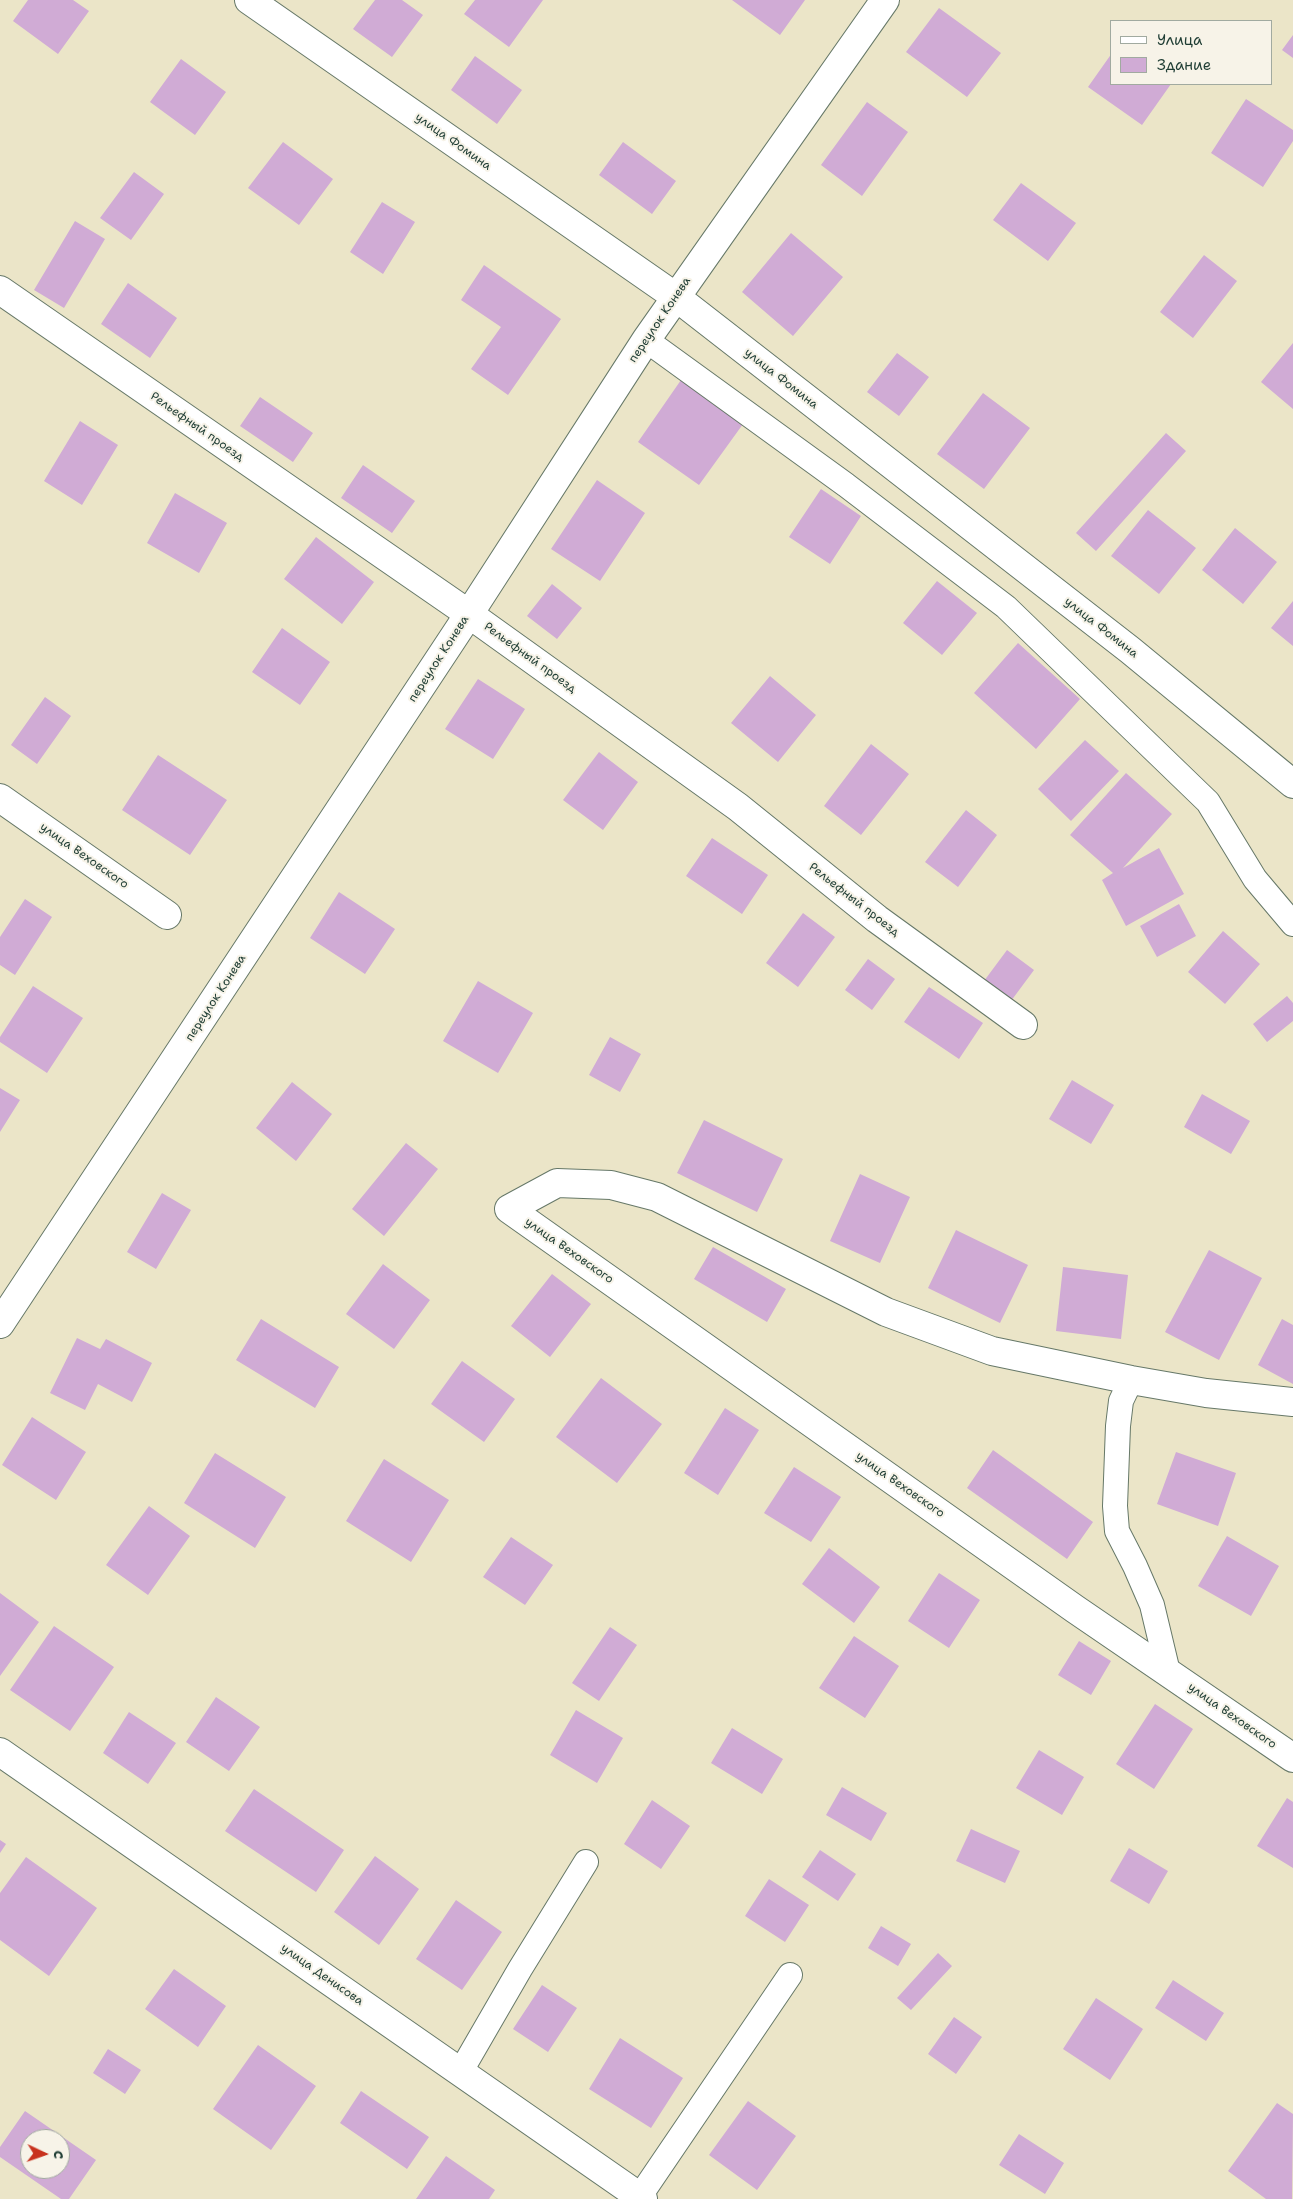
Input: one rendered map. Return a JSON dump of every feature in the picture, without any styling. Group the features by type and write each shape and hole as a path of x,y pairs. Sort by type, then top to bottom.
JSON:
{"street":[{"name":"улица Фомина","path":"249,0 676,296 1130,650 1293,784"},
{"name":"переулок Конева","path":"0,1324 469,614 646,340 876,3"},
{"name":"Рельефный проезд","path":"0,290 469,614 738,806 877,919 1023,1026"},
{"name":"улица Веховского","path":"0,798 167,915"},
{"name":"улица Веховского","path":"1131,1380 992,1351 886,1312 657,1197 611,1185 557,1184 509,1208 1075,1609 1293,1758"},
{"path":"1131,1380 1206,1393 1293,1402"},
{"name":"улица Денисова","path":"0,1752 642,2198"}],"lane":[{"path":"646,340 846,485 1006,607 1208,802 1255,879 1293,924"},
{"path":"1131,1380 1121,1401 1118,1426 1115,1506 1117,1531 1152,1605 1168,1672"},
{"path":"461,2072 520,1969 586,1862"},
{"path":"642,2198 790,1975"}],"building":[{"path":"28,0 73,0 89,11 58,54 13,21"},
{"path":"375,0 402,0 423,15 392,57 353,29"},
{"path":"475,0 543,0 509,47 464,14"},
{"path":"732,0 805,0 780,35"},
{"path":"939,8 1001,53 967,97 906,52"},
{"path":"1293,35 1293,58 1282,50"},
{"path":"475,56 522,90 497,124 451,90"},
{"path":"1110,56 1110,85 1170,85 1142,125 1088,87"},
{"path":"181,59 226,92 195,135 150,102"},
{"path":"1246,99 1293,130 1293,141 1263,187 1211,153"},
{"path":"867,102 908,132 862,196 821,165"},
{"path":"283,142 333,179 299,225 248,188"},
{"path":"623,142 676,181 652,214 599,175"},
{"path":"134,172 164,194 131,240 100,218"},
{"path":"1021,183 1076,223 1048,261 993,220"},
{"path":"382,202 415,222 383,274 350,252"},
{"path":"75,221 105,239 64,308 34,290"},
{"path":"791,233 843,277 793,336 742,292"},
{"path":"1204,255 1237,281 1193,338 1160,312"},
{"path":"484,265 561,319 508,395 471,369 501,327 461,300"},
{"path":"128,283 177,318 150,358 101,324"},
{"path":"1293,343 1293,409 1261,382"},
{"path":"897,353 929,377 899,416 867,392"},
{"path":"681,380 743,424 699,485 638,442"},
{"path":"983,393 1030,428 984,489 937,454"},
{"path":"260,397 313,433 293,462 240,426"},
{"path":"80,421 118,445 82,505 44,481"},
{"path":"1166,433 1186,451 1096,551 1076,533"},
{"path":"363,465 415,501 392,533 341,498"},
{"path":"597,480 645,513 600,581 551,549"},
{"path":"821,489 861,516 830,564 789,537"},
{"path":"175,493 227,523 199,573 147,543"},
{"path":"1148,510 1196,548 1159,594 1111,556"},
{"path":"1235,528 1277,562 1243,604 1202,570"},
{"path":"316,537 374,582 342,624 284,579"},
{"path":"937,581 977,613 942,655 903,623"},
{"path":"552,584 582,608 557,639 527,616"},
{"path":"1293,601 1293,646 1271,628"},
{"path":"282,628 330,662 300,705 252,672"},
{"path":"1018,643 1080,699 1036,749 974,693"},
{"path":"770,676 816,715 778,762 731,723"},
{"path":"478,679 525,709 493,759 445,729"},
{"path":"45,697 71,716 37,764 11,745"},
{"path":"1085,740 1119,771 1071,821 1038,789"},
{"path":"871,744 909,774 861,835 824,806"},
{"path":"599,752 638,782 603,830 563,800"},
{"path":"158,755 227,800 190,855 122,810"},
{"path":"1126,773 1172,814 1123,868 1159,848 1184,894 1126,926 1102,880 1113,873 1070,835"},
{"path":"966,810 997,835 958,887 925,862"},
{"path":"712,838 768,875 742,914 686,876"},
{"path":"339,892 395,929 365,974 310,938"},
{"path":"25,899 52,917 15,975 0,965 0,937"},
{"path":"1179,904 1196,936 1157,957 1140,926"},
{"path":"803,913 835,937 798,987 766,963"},
{"path":"1223,931 1260,964 1225,1004 1188,972"},
{"path":"1007,950 1034,970 1011,1001 984,981"},
{"path":"868,959 895,979 872,1010 845,990"},
{"path":"478,981 533,1013 498,1073 443,1041"},
{"path":"33,986 83,1018 47,1073 0,1042 0,1037"},
{"path":"929,987 983,1023 959,1059 904,1022"},
{"path":"1287,996 1293,1003 1293,1021 1267,1042 1253,1024"},
{"path":"610,1037 641,1054 620,1092 589,1075"},
{"path":"1072,1080 1114,1105 1091,1144 1049,1119"},
{"path":"292,1082 332,1114 296,1161 256,1128"},
{"path":"0,1088 20,1100 0,1132"},
{"path":"1202,1094 1250,1121 1231,1154 1184,1127"},
{"path":"704,1120 783,1159 757,1212 677,1173"},
{"path":"406,1143 438,1169 384,1236 352,1209"},
{"path":"860,1174 910,1197 880,1263 830,1241"},
{"path":"162,1193 191,1210 156,1269 127,1252"},
{"path":"956,1230 1028,1265 1000,1323 928,1288"},
{"path":"713,1247 786,1289 767,1322 694,1279"},
{"path":"1209,1250 1262,1278 1219,1360 1165,1332"},
{"path":"383,1264 430,1300 394,1349 346,1314"},
{"path":"1063,1267 1128,1275 1121,1339 1056,1331"},
{"path":"552,1274 591,1304 550,1357 511,1326"},
{"path":"261,1319 339,1367 315,1408 236,1360"},
{"path":"1282,1319 1293,1325 1293,1384 1258,1365"},
{"path":"77,1338 100,1349 106,1339 152,1363 132,1402 98,1384 85,1410 50,1393"},
{"path":"462,1361 515,1399 484,1442 431,1404"},
{"path":"601,1378 662,1424 617,1483 556,1437"},
{"path":"725,1408 759,1430 718,1495 684,1473"},
{"path":"32,1417 86,1452 56,1500 2,1465"},
{"path":"993,1450 1093,1522 1067,1559 967,1488"},
{"path":"1176,1452 1236,1473 1218,1526 1157,1504"},
{"path":"215,1453 286,1497 255,1548 184,1503"},
{"path":"384,1459 449,1500 411,1562 346,1521"},
{"path":"794,1467 841,1497 811,1542 764,1513"},
{"path":"149,1506 190,1536 148,1595 106,1565"},
{"path":"1227,1536 1279,1566 1251,1616 1198,1586"},
{"path":"511,1537 553,1565 525,1605 483,1577"},
{"path":"829,1548 880,1587 854,1623 802,1584"},
{"path":"939,1573 980,1600 949,1648 908,1621"},
{"path":"0,1593 39,1622 0,1676"},
{"path":"54,1626 114,1667 70,1731 10,1690"},
{"path":"610,1627 637,1645 599,1701 572,1683"},
{"path":"854,1636 899,1666 865,1718 819,1688"},
{"path":"1079,1641 1111,1661 1091,1695 1058,1675"},
{"path":"216,1697 260,1727 229,1771 186,1742"},
{"path":"1155,1704 1193,1729 1154,1789 1116,1764"},
{"path":"576,1710 623,1738 597,1783 550,1755"},
{"path":"129,1712 176,1743 148,1784 103,1753"},
{"path":"732,1728 783,1759 762,1794 711,1763"},
{"path":"1039,1750 1084,1777 1062,1815 1016,1788"},
{"path":"842,1787 887,1813 871,1841 826,1815"},
{"path":"254,1789 344,1850 316,1892 225,1831"},
{"path":"1287,1798 1293,1802 1293,1868 1257,1846"},
{"path":"652,1800 690,1826 661,1869 624,1844"},
{"path":"971,1829 1020,1851 1005,1883 956,1861"},
{"path":"0,1840 6,1844 0,1853"},
{"path":"1129,1848 1168,1871 1149,1904 1110,1881"},
{"path":"820,1850 856,1874 838,1901 802,1877"},
{"path":"375,1856 419,1889 379,1945 334,1912"},
{"path":"26,1857 97,1908 49,1976 0,1940 0,1893"},
{"path":"769,1879 809,1905 785,1942 745,1916"},
{"path":"456,1900 502,1932 462,1990 416,1959"},
{"path":"881,1926 911,1944 898,1966 868,1948"},
{"path":"938,1953 952,1966 911,2010 897,1998"},
{"path":"174,1969 226,2006 198,2047 145,2009"},
{"path":"1173,1980 1224,2013 1206,2041 1155,2008"},
{"path":"542,1985 577,2008 548,2052 513,2029"},
{"path":"1096,1998 1143,2029 1110,2080 1063,2049"},
{"path":"954,2017 982,2037 956,2074 928,2054"},
{"path":"620,2038 683,2078 651,2128 589,2089"},
{"path":"258,2045 316,2086 271,2150 213,2109"},
{"path":"108,2049 141,2070 125,2094 93,2073"},
{"path":"361,2091 429,2137 407,2169 340,2123"},
{"path":"748,2101 796,2136 757,2190 709,2155"},
{"path":"1277,2103 1293,2114 1292,2199 1266,2199 1228,2171"},
{"path":"25,2111 51,2129 20,2129 20,2171 0,2157 0,2147"},
{"path":"1019,2134 1064,2163 1045,2194 999,2165"},
{"path":"70,2142 96,2160 69,2199 61,2199 32,2179 70,2179"},
{"path":"446,2156 495,2190 489,2199 416,2199"}]}
